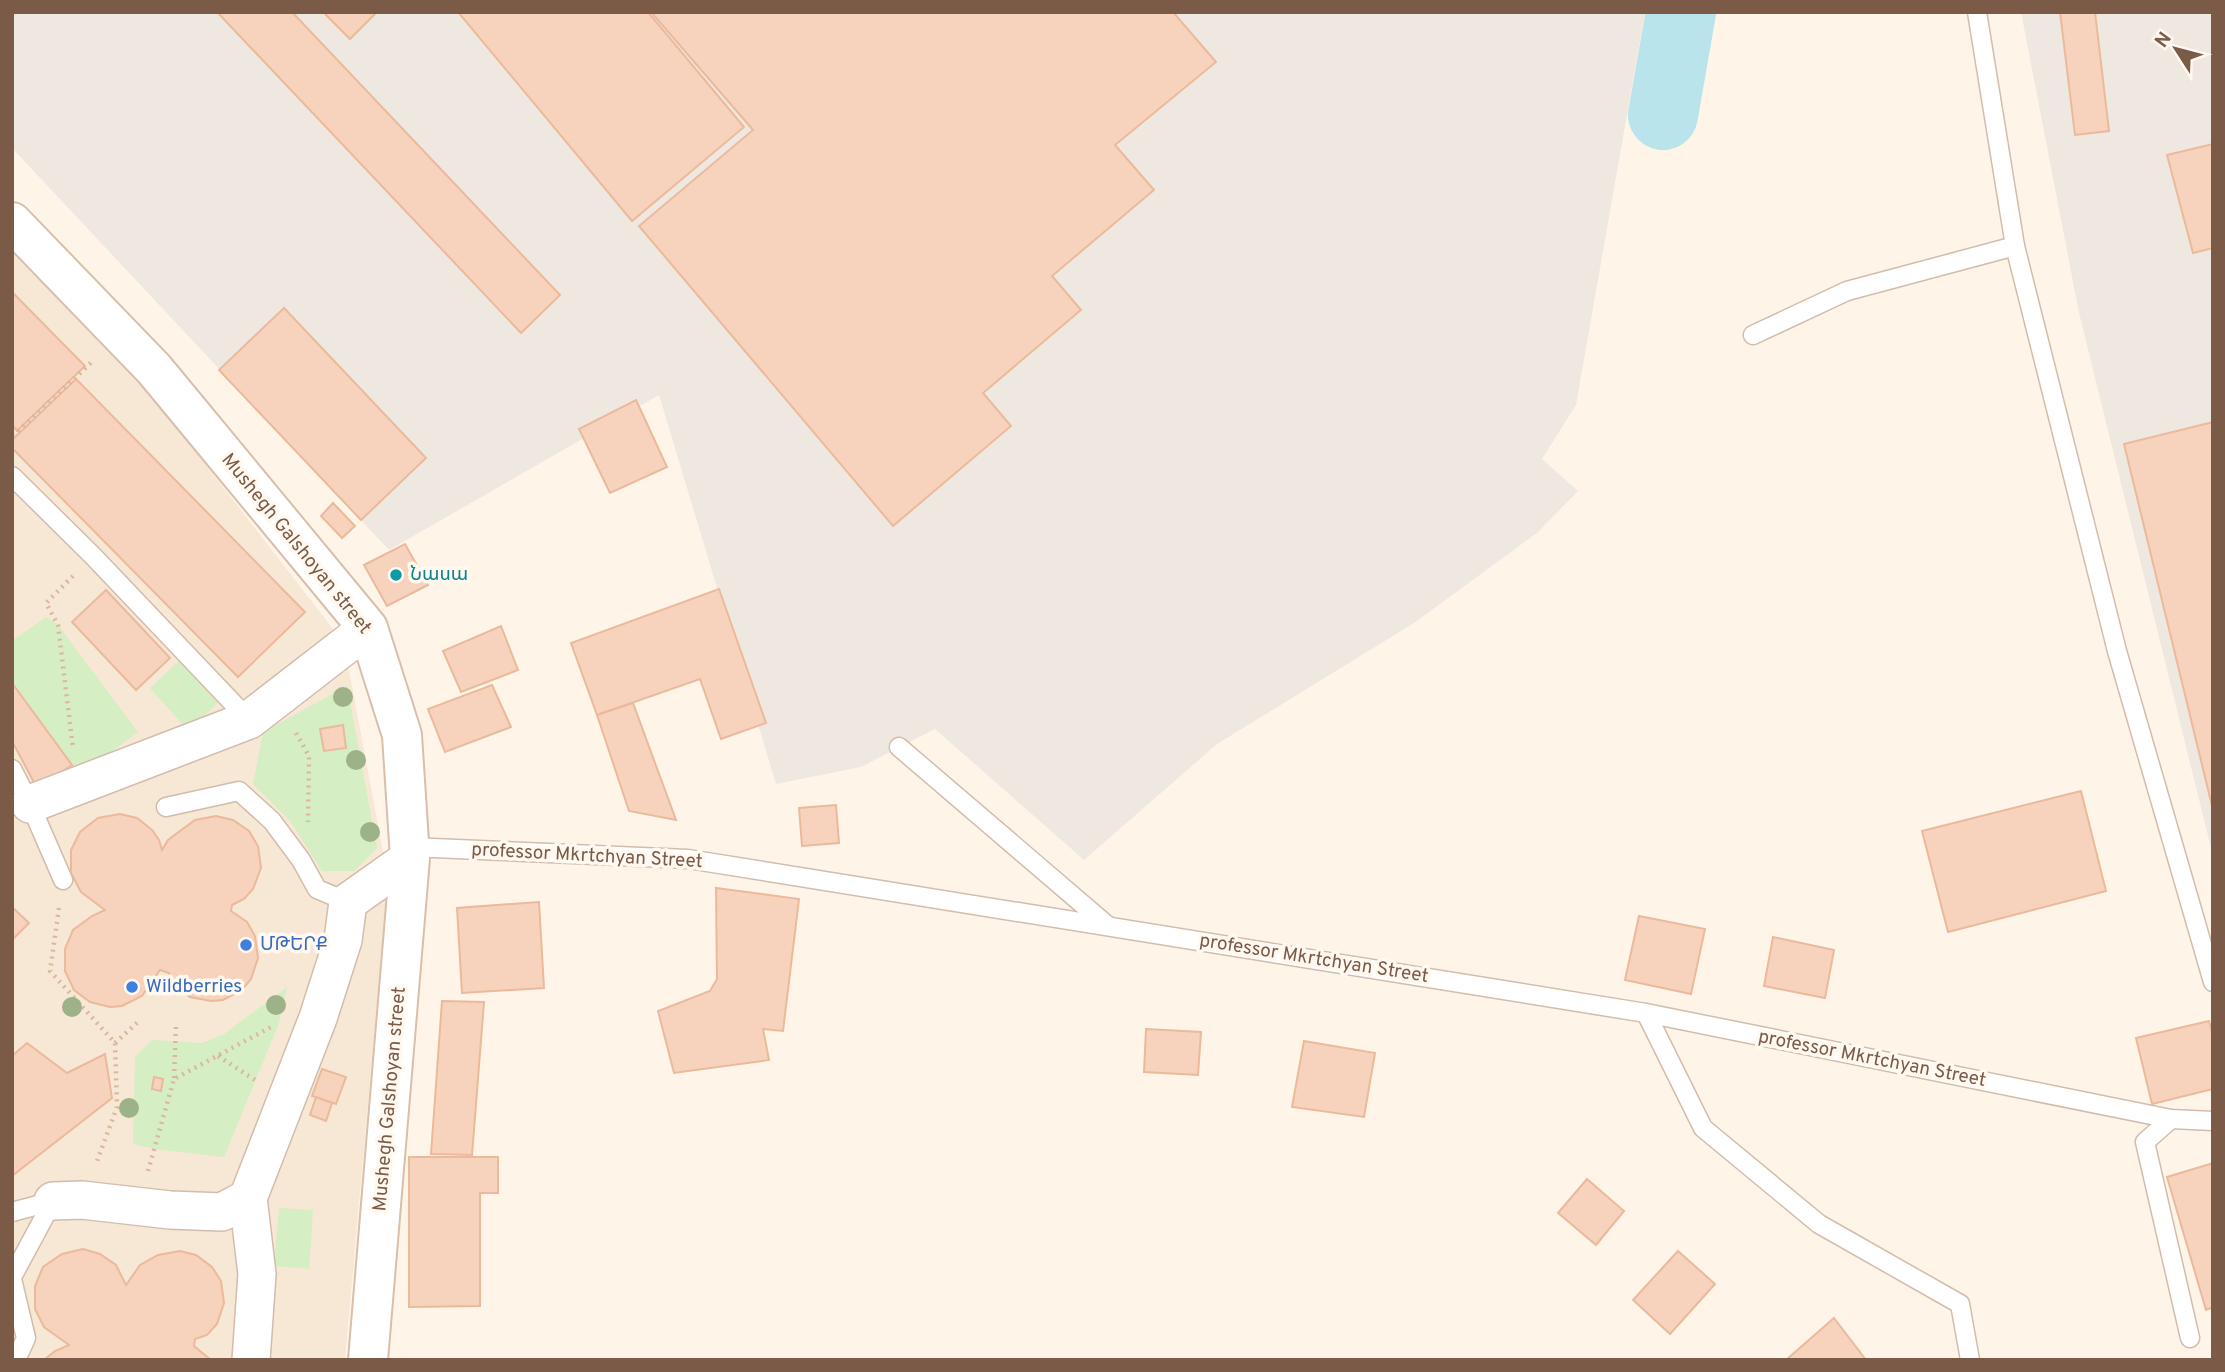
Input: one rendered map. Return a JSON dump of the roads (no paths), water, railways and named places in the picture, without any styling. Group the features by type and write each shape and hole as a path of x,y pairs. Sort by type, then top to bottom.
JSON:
{"street":[{"name":"Mushegh Galshoyan street","path":"12,222 154,369 368,628 402,735 410,852 368,1360"},
{"path":"21,806 261,710 368,628"},
{"path":"251,1360 257,1274 248,1198 318,1018 343,940 348,902 410,852"},
{"path":"68,1200 222,1212 248,1198"}],"lane":[{"path":"1977,12 2015,246 2116,651 2213,982"},
{"path":"1753,335 1847,290 2015,246"},
{"path":"12,476 93,556 261,710"},
{"path":"899,747 1108,926"},
{"path":"12,769 21,806 63,880"},
{"path":"166,807 239,791 272,821 301,860 317,889 348,902"},
{"name":"professor Mkrtchyan Street","path":"410,852 688,859 1646,1013 2171,1119 2213,1121"},
{"path":"1646,1013 1703,1128 1819,1224 1960,1304 1970,1360"},
{"path":"2171,1119 2145,1142 2190,1338"},
{"path":"12,1212 68,1200"},
{"path":"16,1360 26,1338 12,1278 68,1200"}],"waterway":[{"path":"1663,115 1681,12"}],"place":[{"name":"Նասա","path":"396,575"},
{"name":"ՄԹԵՐՔ","path":"246,945"},
{"name":"Wildberries","path":"132,987"}]}
